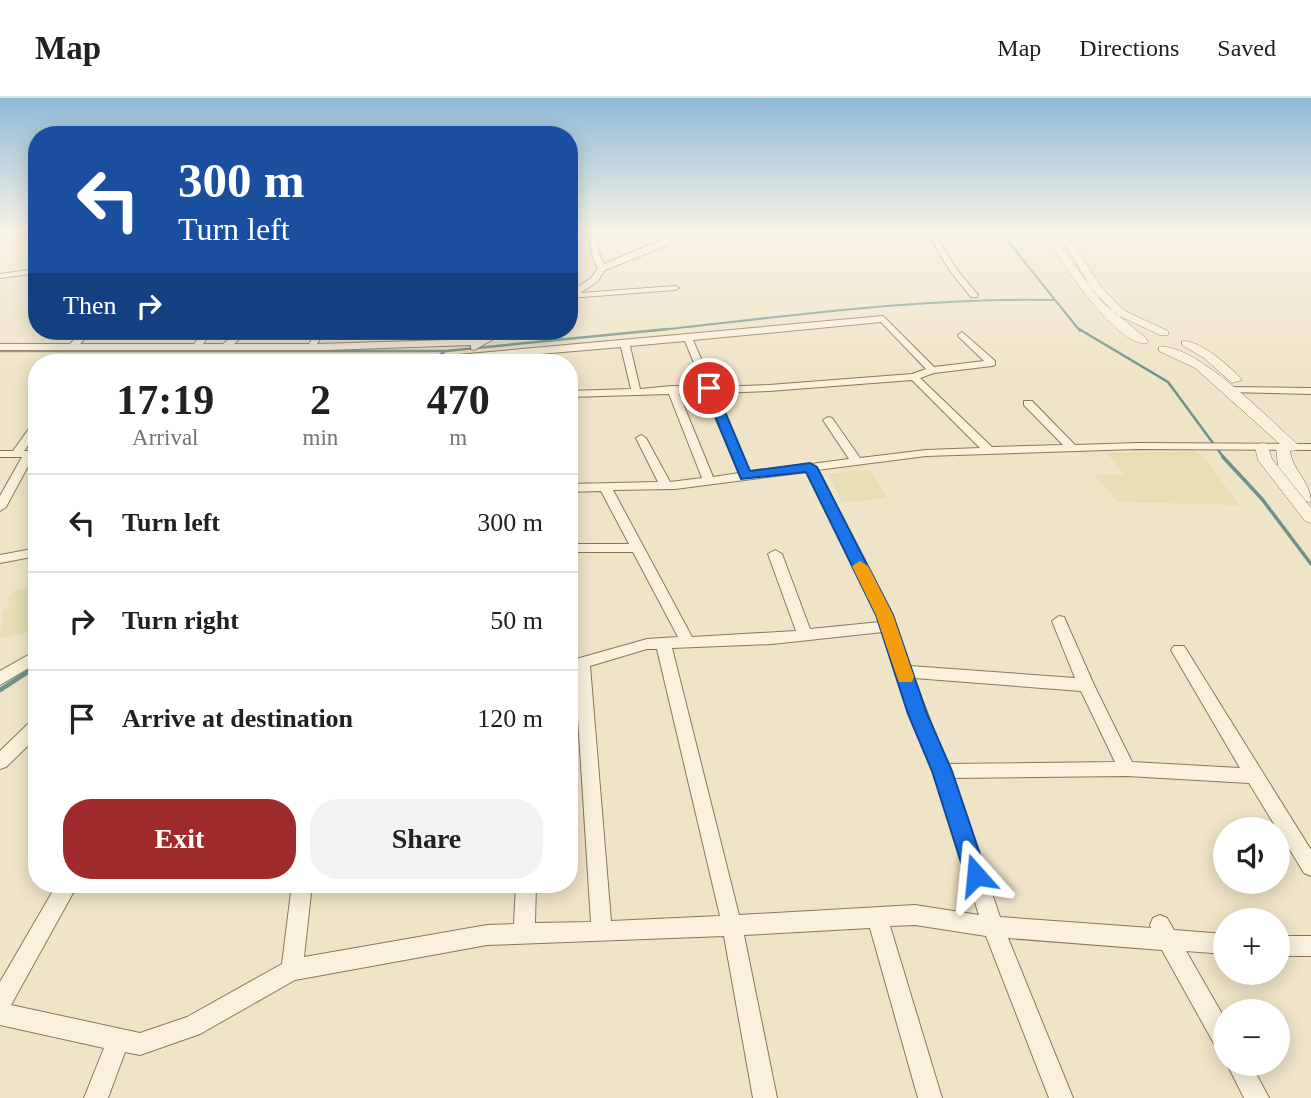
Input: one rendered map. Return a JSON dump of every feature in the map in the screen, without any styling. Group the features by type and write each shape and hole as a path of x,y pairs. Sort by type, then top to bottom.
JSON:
{"street":[{"path":"578,290 596,277"},
{"path":"959,277 974,295"},
{"path":"1074,277 1104,312 1124,329 1143,341 1199,365 1253,411 1288,447"},
{"path":"1090,277 1098,290 1121,313 1208,356 1309,447"},
{"path":"578,293 675,288"},
{"path":"518,354 883,319 932,370"},
{"path":"1143,341 1145,334 1164,333"},
{"path":"578,394 769,388 914,377 932,370 992,363 962,335"},
{"path":"688,338 746,476"},
{"path":"72,347 79,340"},
{"path":"196,348 202,340"},
{"path":"224,348 233,340"},
{"path":"463,354 488,340"},
{"path":"625,343 636,391"},
{"path":"1163,349 1184,349 1186,343"},
{"path":"0,347 475,347"},
{"path":"551,349 551,354"},
{"path":"914,377 989,451"},
{"path":"672,389 709,481"},
{"path":"1230,390 1311,391"},
{"path":"1028,403 1073,448"},
{"path":"1253,411 1262,429 1265,460 1311,519"},
{"path":"828,420 858,462"},
{"path":"641,438 666,485"},
{"path":"578,488 709,481 926,453 1200,445 1233,448 1309,447"},
{"path":"1288,447 1284,466 1311,498"},
{"path":"0,454 28,454 0,507"},
{"path":"810,467 888,626 942,771 993,927 1061,1098"},
{"path":"605,486 635,548 687,641"},
{"path":"578,548 635,548"},
{"path":"0,559 28,554"},
{"path":"775,554 805,635"},
{"path":"1059,621 1086,685 1128,769"},
{"path":"578,664 647,644 805,635 888,626"},
{"path":"663,643 732,926 765,1098"},
{"path":"1179,650 1311,867"},
{"path":"0,680 28,661"},
{"path":"903,671 1086,685"},
{"path":"578,695 602,932"},
{"path":"0,762 28,735"},
{"path":"942,771 1128,769 1254,776"},
{"path":"0,1003 63,893"},
{"path":"292,970 301,893"},
{"path":"524,934 526,893"},
{"path":"0,1014 140,1044 192,1026 292,970 487,935 732,926 915,915 993,927 1165,932 1213,942"},
{"path":"877,917 930,1098"},
{"path":"1165,932 1213,1019"},
{"path":"1290,946 1311,946"},
{"path":"96,1098 118,1041"},
{"path":"1245,1076 1257,1098"}],"shaded area":[{"path":"1195,451 1205,458 1239,505 1118,502 1093,474 1124,475 1107,453"},
{"path":"870,470 887,498 842,503 828,474"},
{"path":"28,588 28,633 0,638 3,610 10,607 7,599 15,590"}],"waterway":[{"path":"1036,277 1080,331"},
{"path":"666,329 903,305 1054,300"},
{"path":"578,338 666,329"},
{"path":"650,331 666,329"},
{"path":"1079,329 1168,382 1224,458"},
{"path":"0,351 446,351 557,340"},
{"path":"1223,457 1262,499 1311,564"},
{"path":"0,690 28,672"}],"slow traffic":[{"path":"860,566 885,615 906,677"}],"route":[{"path":"709,388 746,476 810,467 885,615 918,714 942,771 976,875"}]}
